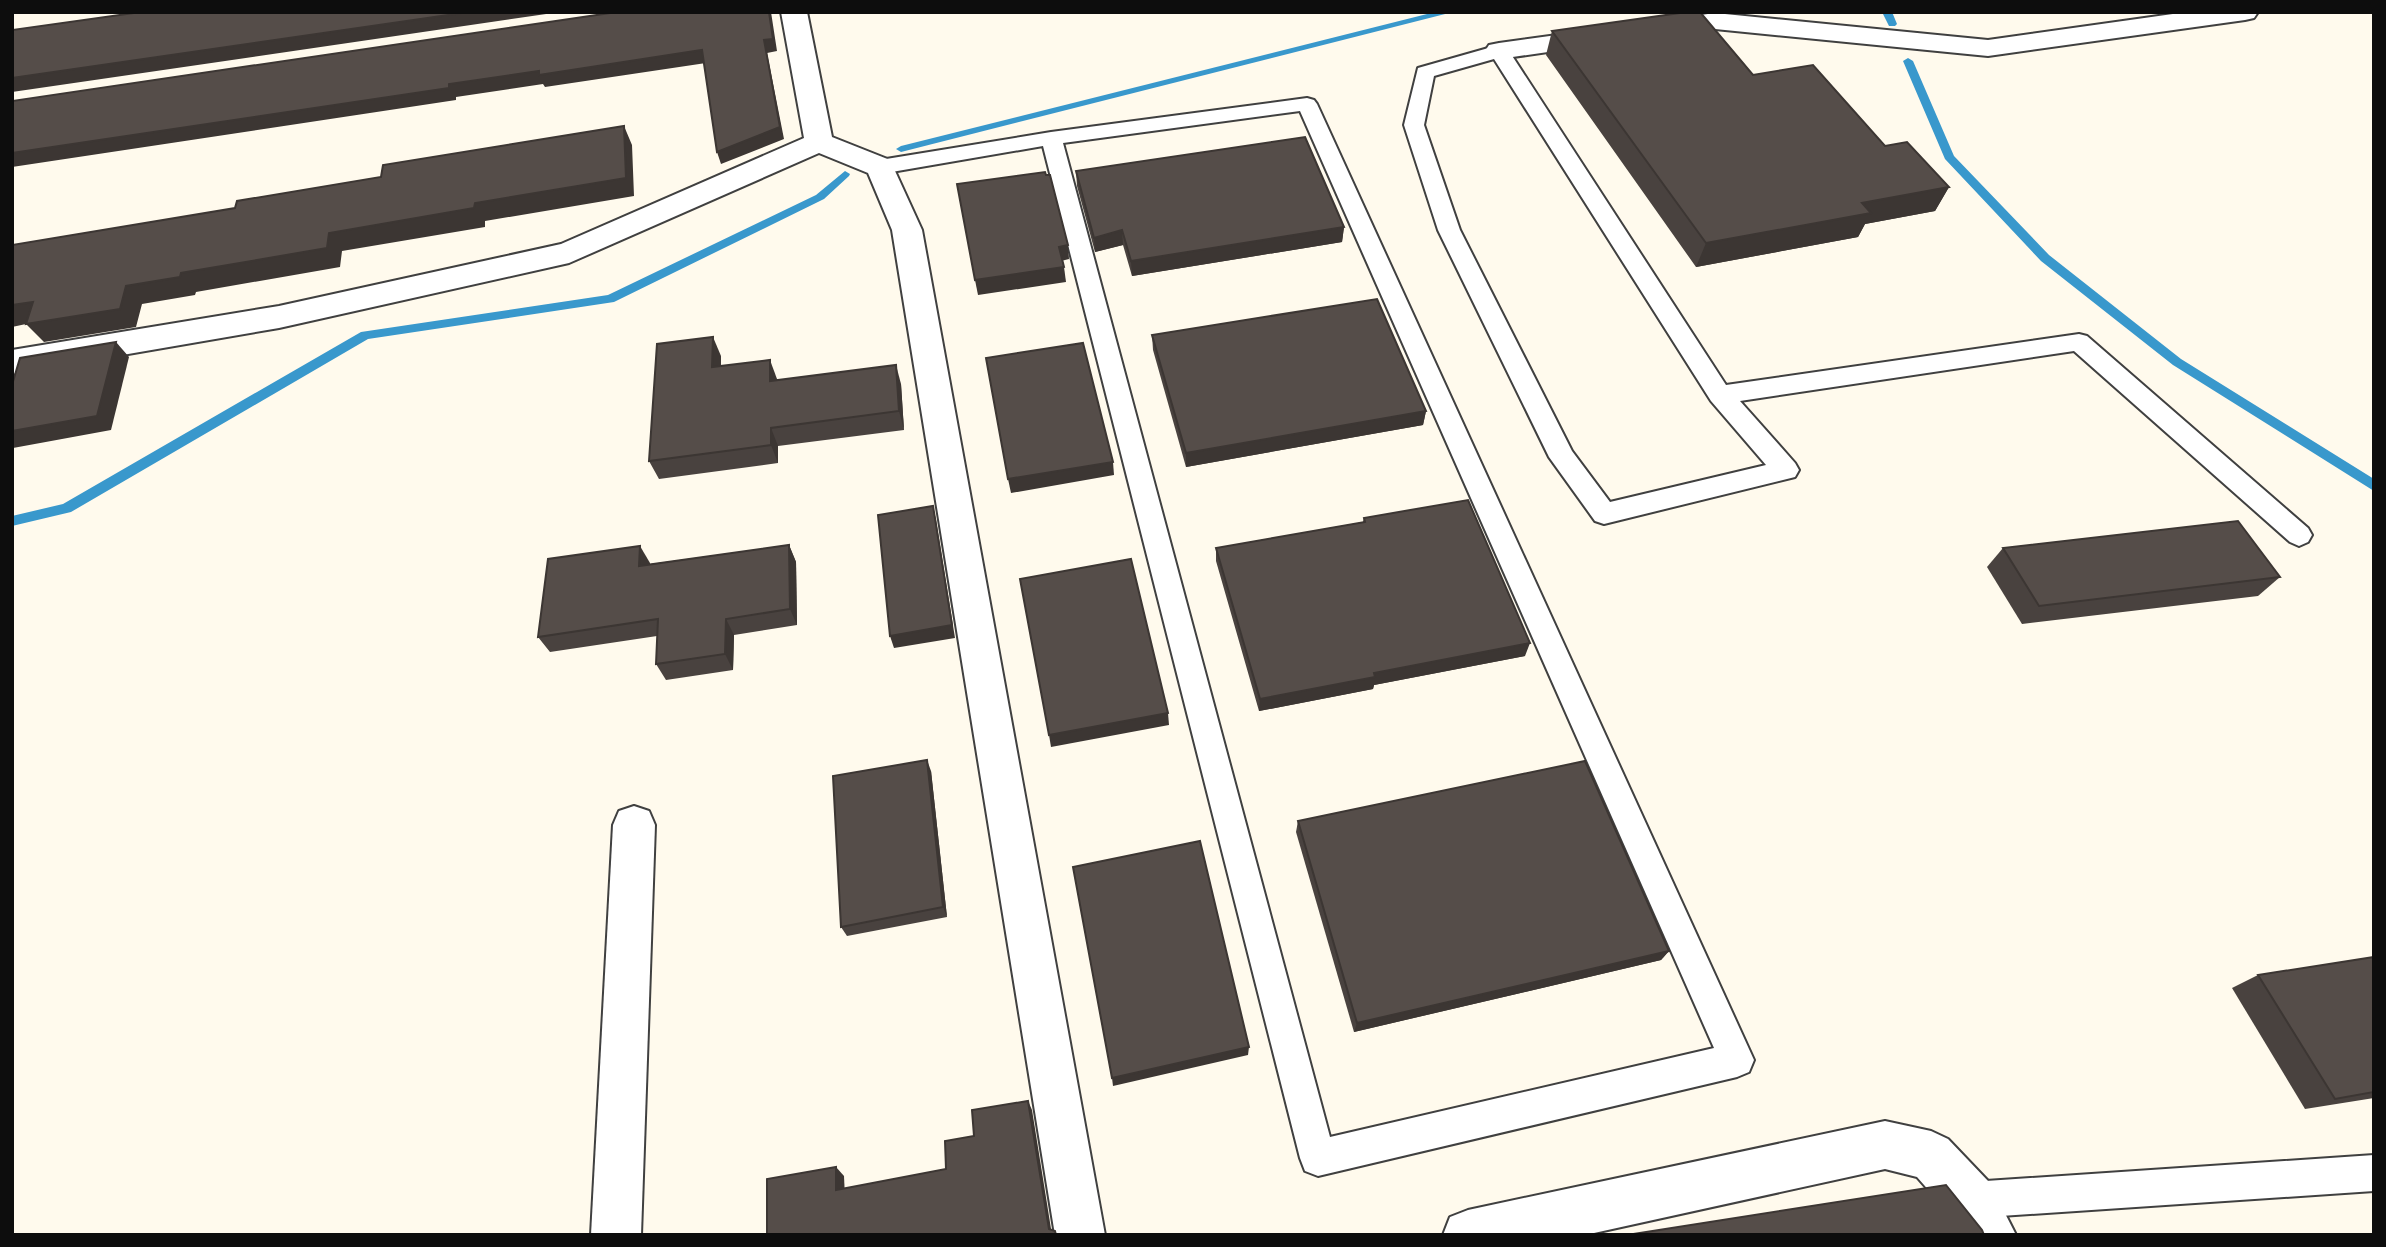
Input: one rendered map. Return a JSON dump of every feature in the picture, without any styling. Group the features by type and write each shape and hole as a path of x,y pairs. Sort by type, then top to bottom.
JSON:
{"street":[{"path":"794,12 819,142"},
{"path":"1499,51 1715,21 1988,48 2245,12"},
{"path":"12,362 279,317 569,253 819,142 880,167 906,230 1080,1235"},
{"path":"616,1235 634,825"},
{"path":"1468,1235 1885,1145 1931,1156 1981,1218"}],"lane":[{"path":"1499,51 1720,395 1786,470 1604,514 1562,457 1449,230 1414,125 1425,72 1499,51"},
{"path":"880,167 1051,138 1307,104 1737,1060 1318,1158 1051,138"},
{"path":"1720,395 2079,342 2298,535"},
{"path":"1981,1218 2374,1172"}],"building":[{"path":"141,12 469,12 12,78 12,30"},
{"path":"617,12 769,12 773,39 764,40 780,127 717,152 702,50 539,75 539,71 449,84 449,88 12,153 12,101"},
{"path":"1700,12 1753,75 1813,65 1885,146 1907,142 1949,187 1862,203 1871,213 1706,243 1552,31"},
{"path":"624,126 626,178 475,203 474,208 329,233 327,248 181,273 180,277 126,286 120,309 26,324 33,302 12,305 12,245 235,208 237,201 381,177 383,165"},
{"path":"1305,137 1344,227 1131,261 1122,230 1094,238 1076,171"},
{"path":"1045,172 1050,175 1068,245 1059,247 1064,267 975,280 957,184"},
{"path":"1377,299 1426,411 1186,453 1152,335"},
{"path":"713,337 712,367 770,360 770,381 896,365 899,411 771,428 771,445 649,461 657,344"},
{"path":"116,342 97,416 12,431 12,385 20,358"},
{"path":"1083,343 1113,462 1008,479 986,358"},
{"path":"1468,500 1530,643 1374,673 1375,677 1260,699 1216,548 1365,522 1364,518"},
{"path":"933,506 952,625 890,636 878,515"},
{"path":"2238,521 2280,577 2039,606 2003,548"},
{"path":"789,545 790,609 726,619 725,654 656,664 658,619 538,637 548,559 640,546 639,566"},
{"path":"1131,559 1168,713 1049,735 1020,579"},
{"path":"927,760 943,907 841,927 833,776"},
{"path":"1585,761 1669,951 1357,1023 1298,821"},
{"path":"1200,841 1249,1047 1112,1078 1073,867"},
{"path":"2374,957 2374,1092 2335,1099 2258,975"},
{"path":"1028,1101 1049,1229 1055,1231 1056,1235 767,1235 767,1179 836,1167 836,1190 946,1169 945,1141 974,1136 972,1110"},
{"path":"1946,1185 1984,1235 1627,1235"}],"waterway":[{"path":"901,149 1448,12"},
{"path":"1887,12 1892,24"},
{"path":"1908,61 1949,157 2045,258 2177,362 2374,486"},
{"path":"12,521 66,508 365,335 610,299 820,197 845,174"}]}
